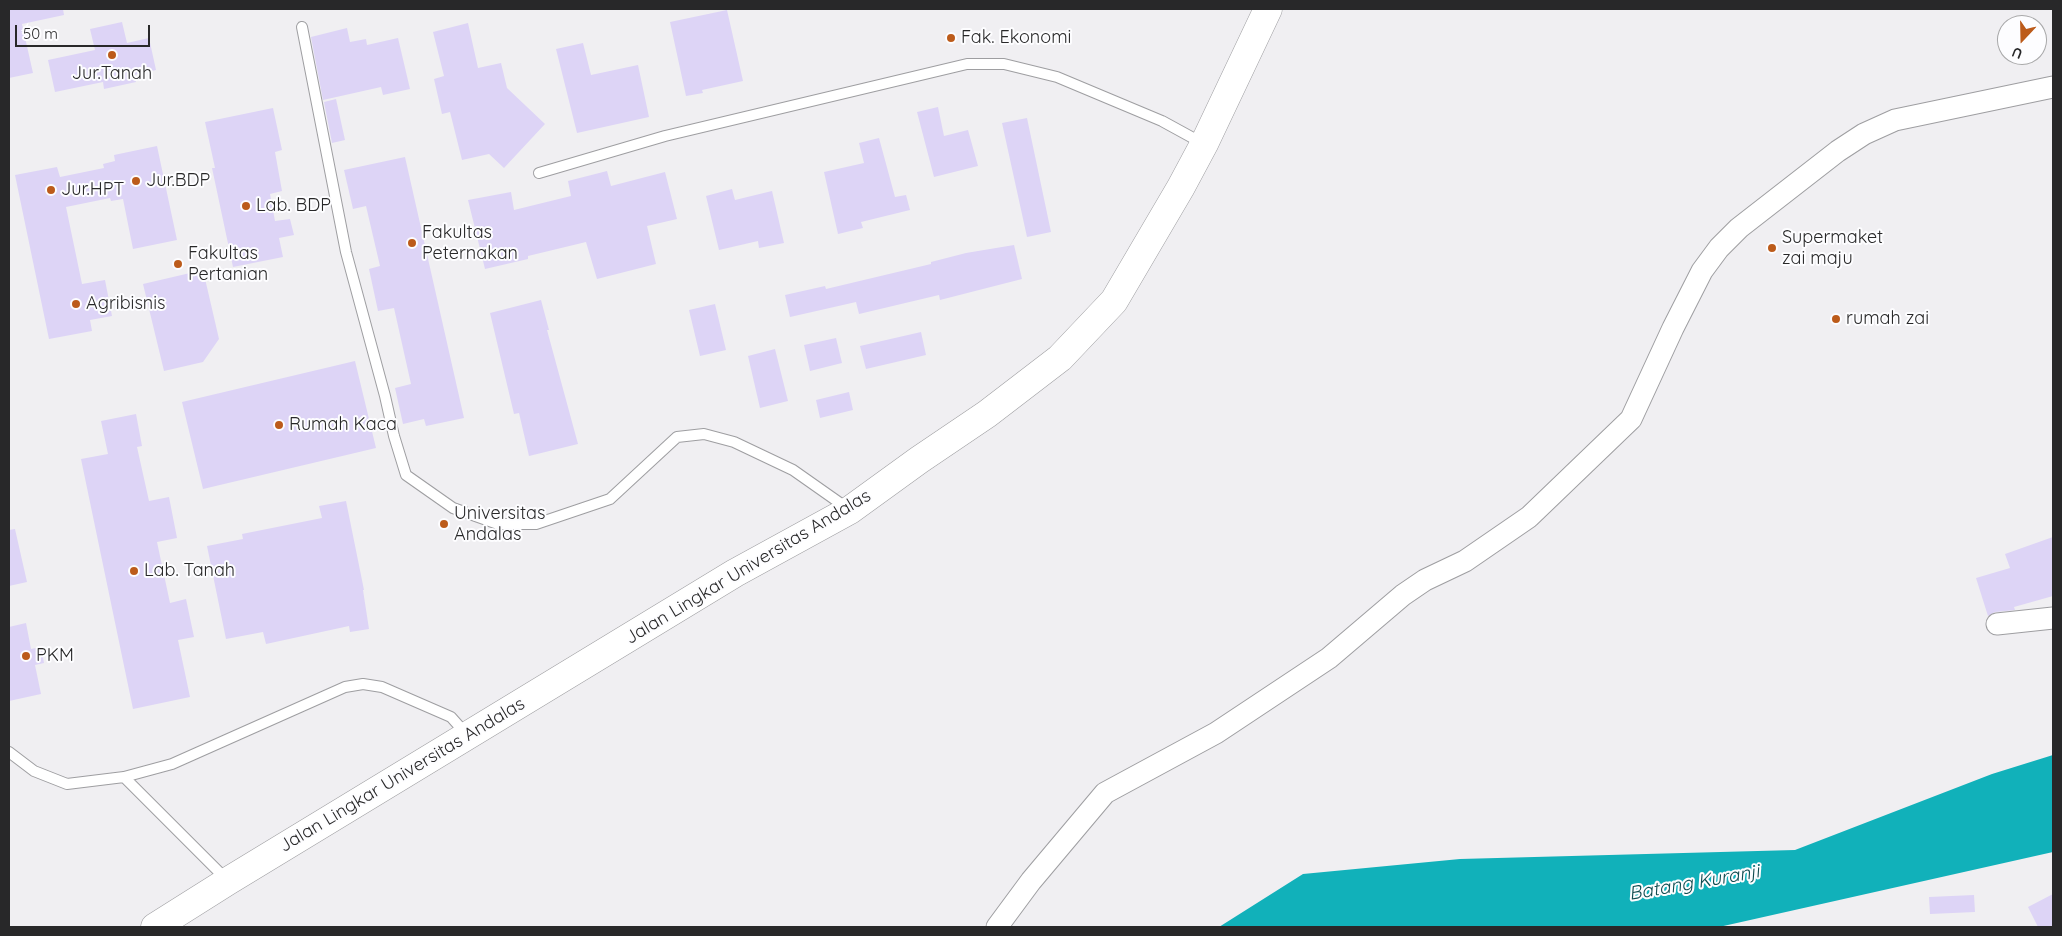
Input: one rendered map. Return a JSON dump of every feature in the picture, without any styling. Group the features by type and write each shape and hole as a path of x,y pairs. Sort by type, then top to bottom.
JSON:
{"street":[{"name":"Jalan Lingkar Universitas Andalas","path":"155,927 735,574 850,510 987,414 1060,358 1114,301 1182,187 1268,9"},
{"path":"997,927 1031,881 1105,793 1216,732 1329,658 1403,595 1425,580 1465,562 1529,517 1607,444 1631,420 1673,328 1702,271 1718,248 1739,228 1838,151 1882,125 1895,120 2053,87"},
{"path":"1996,624 2053,618"}],"lane":[{"path":"302,26 346,252 406,475 453,508 498,524 536,524 610,499 677,437 704,434 734,442 792,470 850,510"},
{"path":"539,173 665,136 967,64 1004,64 1056,78 1162,121 1204,144"},
{"path":"9,752 34,771 67,784 124,777 172,764 345,687 363,684 382,687 451,717 468,736"},
{"path":"124,777 228,881"}],"water":[{"name":"Batang Kuranji","path":"2053,755 2053,852 1719,927 1219,927 1303,874 1460,859 1795,850 1992,774"}],"building":[{"path":"9,9 63,9 64,15 22,24 33,73 9,78"},
{"path":"727,10 743,81 702,90 703,93 686,96 670,22"},
{"name":"Jur.Tanah","path":"122,22 127,43 149,38 156,70 134,75 136,82 104,89 103,82 55,92 48,60 95,50 90,29"},
{"path":"468,23 478,68 501,63 507,88 545,124 504,168 489,154 462,160 450,112 442,114 434,79 444,76 433,32"},
{"path":"347,28 350,42 366,39 367,45 398,38 410,89 383,95 381,87 323,100 311,37"},
{"path":"583,43 591,75 638,65 649,117 577,133 556,49"},
{"path":"336,99 345,140 332,143 324,102"},
{"path":"938,107 944,136 968,130 978,166 934,177 917,112"},
{"name":"Lab. BDP","path":"273,108 282,150 275,152 282,191 270,194 275,221 290,219 294,235 279,238 283,257 233,267 212,168 215,168 205,122"},
{"path":"1027,118 1051,232 1027,237 1002,123"},
{"path":"879,138 895,197 906,195 910,210 861,222 863,228 838,234 824,172 864,163 859,143"},
{"path":"157,146 177,240 133,249 123,199 111,201 110,198 66,207 82,284 105,280 112,316 90,320 92,331 49,339 15,175 57,167 60,177 104,168 103,164 115,161 114,155"},
{"path":"405,157 464,418 426,426 424,419 403,424 395,388 411,384 394,308 378,311 369,269 380,266 366,206 353,209 344,170"},
{"path":"607,171 611,186 665,172 677,219 647,226 656,264 597,279 586,242 485,269 468,200 511,192 514,210 571,196 568,181"},
{"path":"732,189 735,200 772,191 784,243 759,248 758,241 719,250 706,196"},
{"path":"1014,245 1022,279 940,300 939,295 859,314 856,302 790,317 785,295 825,286 826,289 931,264 931,262 966,253"},
{"path":"203,270 219,339 203,362 164,371 143,284"},
{"path":"541,300 549,330 547,330 578,444 529,456 519,413 514,414 490,313"},
{"path":"715,304 726,350 700,356 689,310"},
{"path":"921,332 926,355 866,369 860,346"},
{"path":"836,338 842,363 810,371 804,345"},
{"path":"775,349 788,401 760,408 748,356"},
{"name":"Rumah Kaca","path":"355,361 376,448 203,489 182,402"},
{"path":"849,392 853,410 820,418 816,400"},
{"name":"Lab. Tanah","path":"136,414 142,446 137,447 149,501 169,497 177,538 157,542 170,603 186,599 194,637 178,640 190,697 133,709 81,459 108,454 101,421"},
{"path":"346,501 364,590 369,629 350,632 349,626 266,644 263,632 226,639 207,546 243,539 242,534 322,518 319,506"},
{"path":"15,529 27,582 9,586 9,530"},
{"path":"2053,537 2053,596 2014,607 2015,610 1995,612 1988,616 1976,578 2010,568 2005,554"},
{"name":"PKM","path":"26,623 31,649 41,647 44,663 35,665 41,694 9,701 9,627"},
{"path":"2053,894 2053,927 2038,927 2028,907"},
{"path":"1974,895 1975,912 1930,914 1929,897"}],"place":[{"name":"Fak. Ekonomi","path":"951,38"},
{"name":"Jur.Tanah","path":"112,55"},
{"name":"Jur.BDP","path":"136,181"},
{"name":"Jur.HPT","path":"51,190"},
{"name":"Lab. BDP","path":"246,206"},
{"name":"Fakultas Peternakan","path":"412,243"},
{"name":"Supermaket zai maju","path":"1772,248"},
{"name":"Fakultas Pertanian","path":"178,264"},
{"name":"Agribisnis","path":"76,304"},
{"name":"rumah zai","path":"1836,319"},
{"name":"Rumah Kaca","path":"279,425"},
{"name":"Universitas Andalas","path":"444,524"},
{"name":"Lab. Tanah","path":"134,571"},
{"name":"PKM","path":"26,656"}]}
